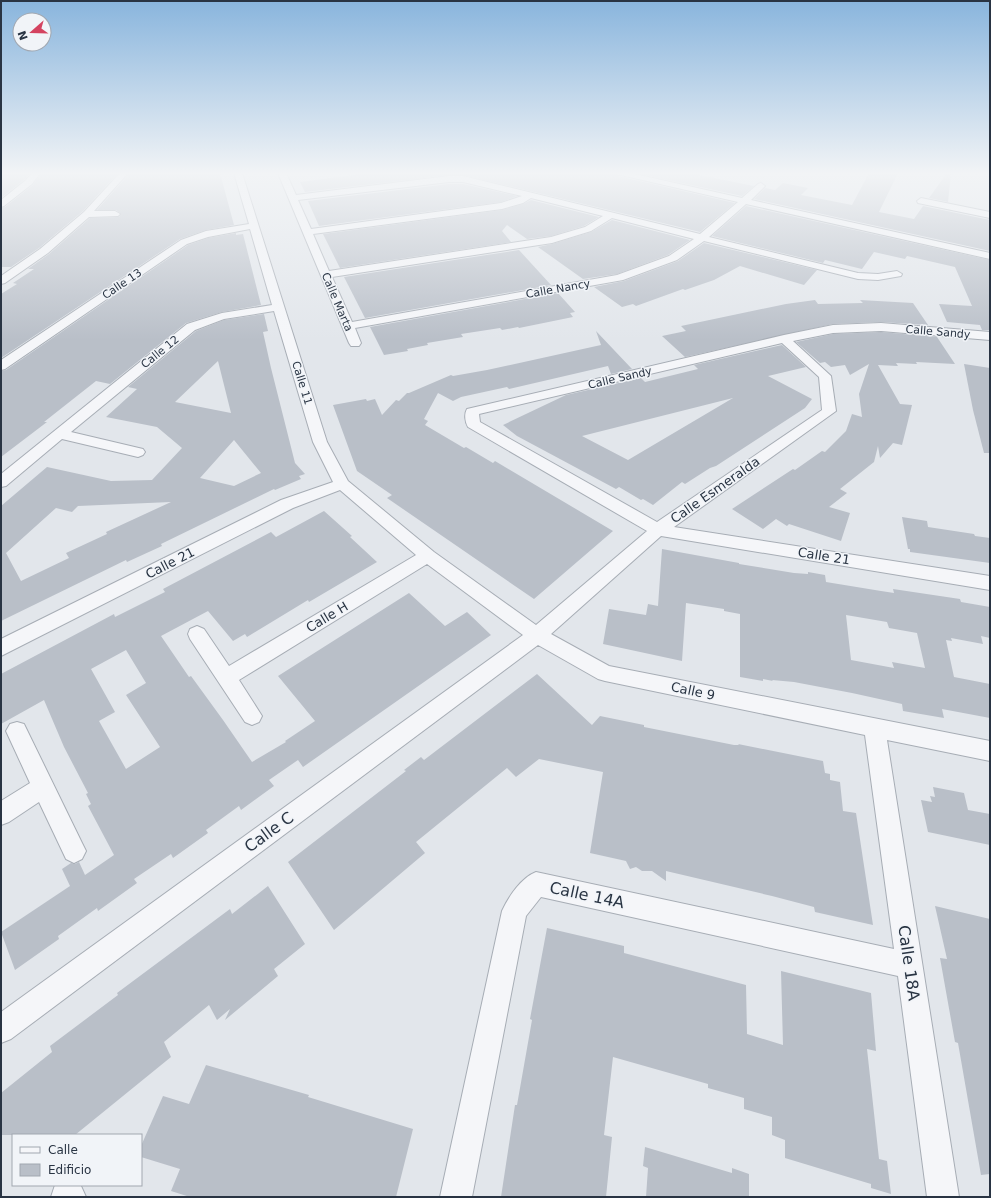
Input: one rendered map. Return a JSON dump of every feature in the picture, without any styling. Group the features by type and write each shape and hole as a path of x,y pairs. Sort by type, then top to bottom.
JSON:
{"street":[{"path":"1,281 44,251 70,229"},
{"name":"Calle 13","path":"1,366 184,242 206,234 237,229"},
{"name":"Calle 11","path":"255,229 320,442 342,484 428,556"},
{"name":"Calle Marta","path":"307,229 355,343"},
{"path":"308,232 331,229"},
{"path":"326,275 552,240 588,229"},
{"path":"669,229 858,276 878,277 897,274"},
{"name":"Calle Nancy","path":"348,326 619,278 673,258 712,229"},
{"path":"871,229 990,256"},
{"name":"Calle 12","path":"1,482 191,327 222,316 279,307"},
{"name":"Calle Sandy","path":"658,530 473,424 472,412 784,339 833,329 881,327 990,336"},
{"name":"Calle Esmeralda","path":"537,635 658,530 829,411 825,376 784,339"},
{"path":"58,434 138,452"},
{"name":"Calle 21","path":"1,648 288,504 342,484"},
{"name":"Calle 21","path":"658,530 990,582"},
{"name":"Calle 9","path":"428,556 537,635 605,673 990,751"},
{"name":"Calle H","path":"226,678 428,556"},
{"path":"198,634 252,716"},
{"name":"Calle C","path":"1,1029 537,635"},
{"name":"Calle 18A","path":"876,729 943,1197"},
{"path":"17,731 74,851"},
{"path":"1,814 44,787"},
{"name":"Calle 14A","path":"456,1197 515,911 536,884 909,965"}],"building":[{"path":"1,229 62,229 39,248 11,267 1,267"},
{"path":"78,229 212,229 180,239 1,358 1,294 17,284 13,283 34,269 28,269 49,254"},
{"path":"361,229 504,229 502,231 511,242 340,268 323,234"},
{"path":"513,229 574,229 551,236 527,239"},
{"path":"596,229 647,229 690,240 668,255 617,274 583,279 538,247 591,232"},
{"path":"687,229 704,229 700,232"},
{"path":"720,229 850,229 990,260 990,330 982,330 980,325 947,322 939,304 972,306 955,267 907,256 905,259 874,252 862,269 825,260 823,263 712,236"},
{"path":"890,229 990,229 990,251"},
{"path":"236,233 236,235 243,234 261,305 222,312 186,323 110,384 96,381 44,422 47,422 1,457 1,371 6,370 188,245 208,238"},
{"path":"704,243 817,270 804,285 740,266 714,280 685,290 683,289 636,306 633,304 622,307 594,287 624,281 678,261"},
{"path":"519,250 551,285 365,318 344,277"},
{"path":"558,293 575,312 570,313 573,317 519,328 502,330 500,328 461,334 463,337 427,343 428,345 407,349 408,351 384,355 370,327"},
{"path":"815,300 818,304 863,303 860,300 913,303 928,325 881,322 833,324 685,357 662,336 686,331 681,326 786,304"},
{"path":"264,314 268,331 263,332 295,463 305,474 299,476 301,479 275,490 274,489 161,544 162,546 127,562 126,560 1,621 1,506 47,467 111,481 152,480 182,448 157,427 106,417 137,389 128,387 196,331 224,320","holes":["218,361 231,413 175,402","234,440 261,473 234,486 200,478","171,502 106,532 107,534 66,553 69,558 21,581 6,553 56,508 72,512 78,506"]},
{"path":"596,331 632,369 611,374 608,366 509,389 507,387 461,397 453,401 438,393 424,419 428,421 425,425 493,463 495,461 613,531 534,599 387,498 392,495 357,471 333,405 366,399 367,401 375,399 382,415 396,400 399,401 407,393 451,375 453,376 487,370 601,345"},
{"path":"881,332 937,337 955,364 916,362 917,364 896,363 898,366 878,365 900,404 912,405 902,445 893,443 880,458 878,446 874,462 840,489 847,493 829,507 850,513 841,541 789,524 787,526 776,519 763,529 732,509 793,469 795,470 822,451 825,452 846,431 852,414 862,417 859,394 869,364 850,375 845,365 831,367 825,362 820,363 796,342 833,334"},
{"path":"782,345 806,367 768,376 812,399 805,408 716,466 710,468 685,484 682,482 653,505 619,487 616,489 517,436 503,425 566,395 641,378 645,382 698,369 694,365","holes":["733,398 628,460 582,436"]},
{"path":"964,364 990,368 990,453 984,453 973,410"},
{"path":"324,511 352,536 350,537 377,562 309,602 308,600 247,637 245,634 233,641 208,611 161,636 189,677 191,676 252,762 286,742 285,741 315,721 278,676 409,593 445,626 467,612 491,635 303,767 298,760 269,780 274,786 241,810 239,806 206,830 208,833 173,858 171,854 134,879 137,883 98,911 97,908 58,936 59,939 15,970 1,932 70,886 62,869 71,863 75,864 79,862 85,875 114,855 88,806 91,804 86,794 88,793 64,747 44,700 1,724 1,674 114,614 115,617 165,592 163,589 271,532 276,537","holes":["126,650 146,683 126,695 160,747 126,769 99,721 115,712 91,669"]},
{"path":"902,517 927,521 928,527 990,538 990,563 910,552 910,549 908,549"},
{"path":"662,549 794,573 808,574 808,572 825,575 826,582 894,593 893,589 960,599 961,602 990,607 990,638 981,636 983,644 951,638 952,641 946,640 954,677 990,684 990,718 942,709 944,718 903,711 902,704 852,693 794,682 763,679 763,681 740,677 740,614 724,611 724,609 686,603 682,661 603,644 609,609 646,615 648,604 658,606","holes":["846,615 887,622 889,628 917,633 925,668 892,662 894,668 851,660"]},
{"path":"537,674 592,725 600,716 644,725 644,727 823,761 825,773 830,774 830,780 840,782 843,811 856,813 873,925 815,912 814,907 772,896 666,871 666,881 652,871 642,871 636,867 630,869 626,861 590,853 603,772 539,759 516,777 507,768 416,842 425,853 334,930 288,862 406,771 404,770 421,757 424,760"},
{"path":"933,787 964,793 968,810 990,814 990,845 928,832 921,800 932,802 930,796 935,797"},
{"path":"268,886 305,944 274,969 278,976 225,1020 230,1009 217,1020 209,1005 164,1042 171,1057 76,1134 1,1135 1,1093 52,1052 50,1046 118,995 117,993 230,909 232,914"},
{"path":"935,906 990,919 990,1174 981,1175 958,1043 955,1042 940,958 947,959"},
{"path":"547,928 624,946 624,953 746,985 747,1034 783,1045 781,971 871,993 876,1051 867,1049 879,1159 887,1161 891,1194 871,1188 871,1184 785,1158 785,1140 772,1135 772,1117 744,1109 744,1098 708,1088 708,1084 613,1057 604,1135 612,1137 606,1197 501,1197 515,1105 517,1105 532,1020 530,1019"},
{"path":"206,1065 309,1095 308,1097 413,1129 396,1197 190,1197 171,1191 180,1169 142,1157 142,1144 163,1096 189,1104"},
{"path":"645,1147 732,1173 732,1168 749,1174 749,1197 646,1197 648,1168 643,1166"}]}
